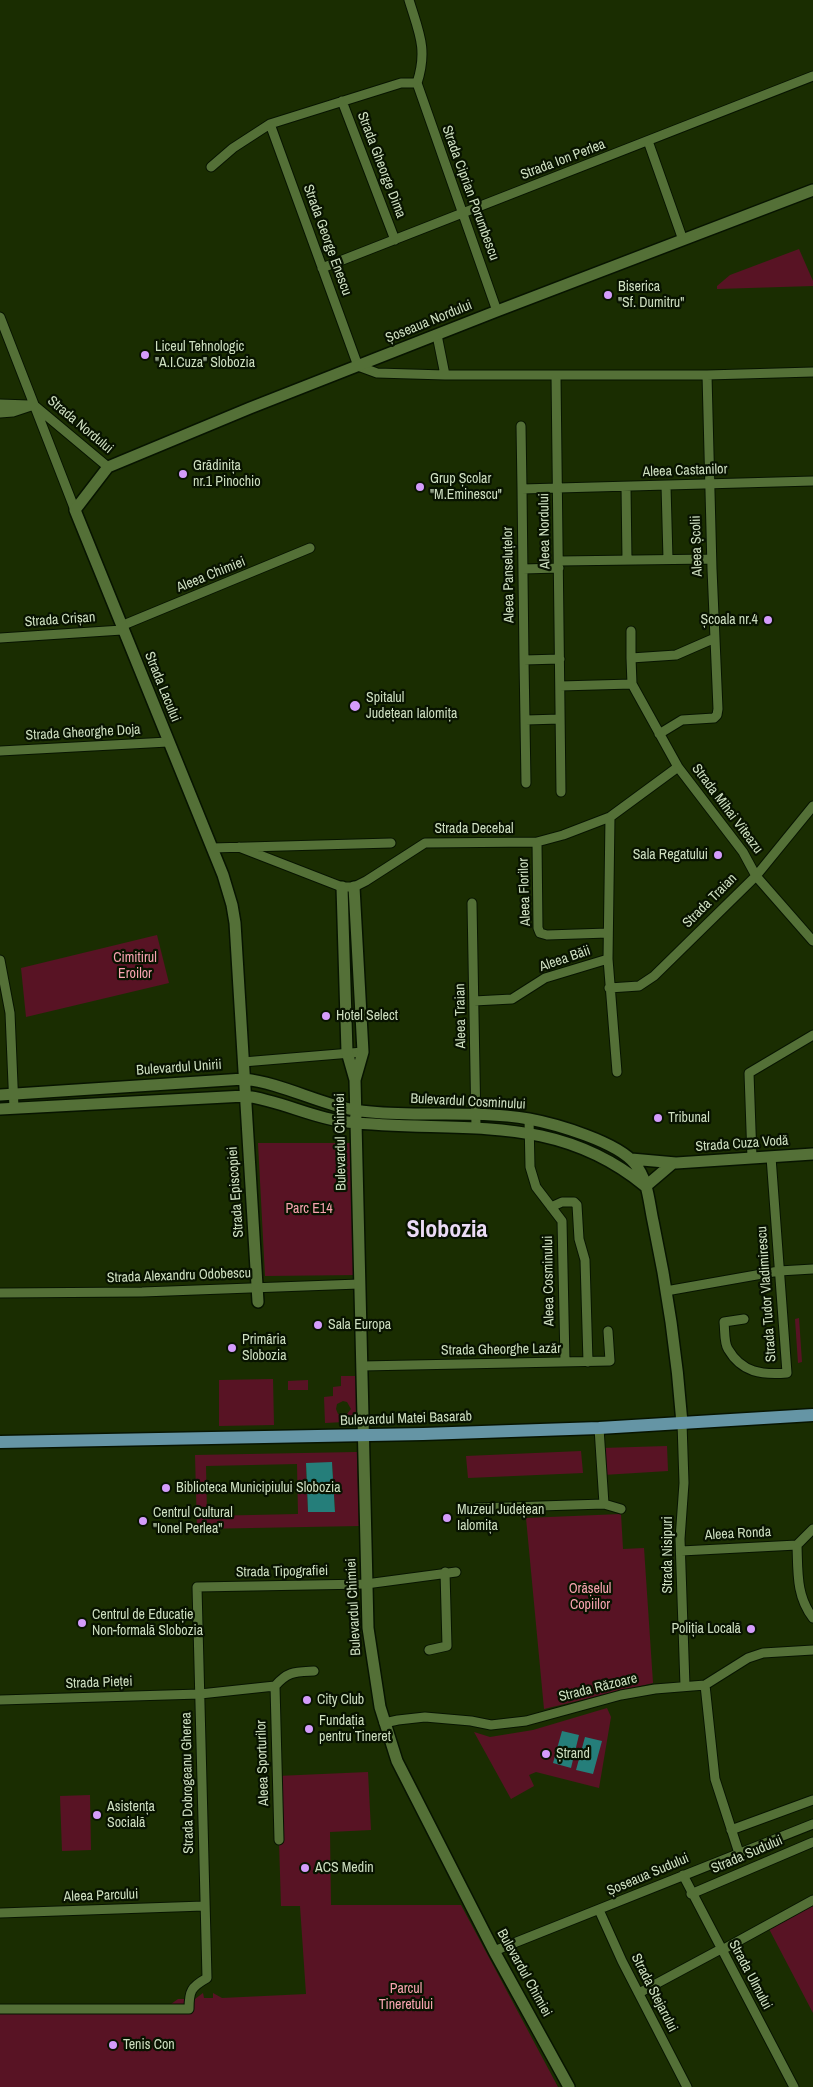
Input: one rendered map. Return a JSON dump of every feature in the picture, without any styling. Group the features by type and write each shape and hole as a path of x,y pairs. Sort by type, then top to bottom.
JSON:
{"main road":[{"name":"Bulevardul Matei Basarab","path":"0,1442 363,1436 600,1428 813,1415"}],"street":[{"path":"211,167 233,148 270,124 401,83 417,83 421,71 423,48 409,0"},
{"name":"Strada Ion Perlea","path":"322,268 813,76"},
{"name":"Strada Ciprian Porumbescu","path":"417,83 497,311"},
{"name":"Strada Gheorge Dima","path":"342,101 395,240"},
{"name":"Strada George Enescu","path":"270,124 358,366"},
{"path":"648,142 683,240"},
{"name":"Șoseaua Nordului","path":"108,467 497,311 813,190"},
{"name":"Strada Lacului","path":"0,317 4,336 34,405 225,881 235,923 244,1079"},
{"path":"437,335 445,375"},
{"path":"358,366 377,373 445,375 707,375 813,372"},
{"name":"Aleea Școlii","path":"659,734 682,720 714,718 717,715 707,375"},
{"name":"Aleea Nordului","path":"556,376 561,792"},
{"path":"0,404 34,405"},
{"path":"0,413 13,412 34,405"},
{"name":"Strada Nordului","path":"34,405 108,467"},
{"name":"Aleea Panseluțelor","path":"521,426 526,783"},
{"path":"75,510 108,467"},
{"name":"Aleea Castanilor","path":"558,488 813,481"},
{"path":"666,486 668,559"},
{"path":"626,487 627,560"},
{"path":"522,489 558,488"},
{"name":"Aleea Chimiei","path":"122,628 310,548"},
{"path":"523,569 627,560 712,559"},
{"name":"Strada Crișan","path":"0,638 122,628"},
{"path":"560,686 632,684 631,631"},
{"path":"632,658 676,655 715,638"},
{"path":"524,660 560,659"},
{"name":"Strada Mihai Viteazu","path":"632,684 678,767 743,852 756,876 813,941"},
{"path":"526,720 560,720"},
{"name":"Strada Gheorghe Doja","path":"0,751 168,742"},
{"name":"Strada Decebal","path":"239,847 342,887 354,887 408,856 425,842 537,842 562,836 610,817 678,767"},
{"name":"Strada Traian","path":"609,988 630,988 647,982 756,876 813,806"},
{"name":"Aleea Băii","path":"610,817 608,959 617,1072"},
{"name":"Aleea Florilor","path":"537,842 538,928 540,933 546,935 608,933"},
{"name":"Strada Decebal","path":"212,848 392,843"},
{"name":"Bulevardul Chimiei","path":"342,887 347,1052 355,1080"},
{"name":"Bulevardul Chimiei","path":"354,887 363,1052 355,1080 355,1123 366,1584 370,1649 384,1723 398,1761 494,1952 569,2087"},
{"name":"Aleea Traian","path":"472,903 476,1128"},
{"name":"Aleea Băii","path":"474,1001 512,999 545,978 608,959"},
{"path":"0,960 10,1013 14,1108"},
{"path":"752,1158 749,1073 813,1035"},
{"path":"243,1062 363,1052"},
{"name":"Bulevardul Unirii","path":"0,1094 244,1079 266,1083 339,1108 355,1111"},
{"name":"Strada Episcopiei","path":"244,1079 258,1302"},
{"path":"0,1109 245,1096 270,1100 339,1121 355,1123"},
{"name":"Bulevardul Cosminului","path":"355,1111 476,1114 529,1119 578,1133 631,1159"},
{"name":"Aleea Cosminului","path":"529,1119 530,1167 536,1187 562,1222 565,1362"},
{"name":"Bulevardul Cosminului","path":"355,1123 529,1132 588,1150 622,1167 646,1186"},
{"name":"Strada Cuza Vodă","path":"631,1159 673,1163 813,1154"},
{"name":"Strada Tudor Vladimirescu","path":"744,1319 724,1322 727,1348 745,1368 766,1375 787,1373 771,1157"},
{"path":"631,1159 641,1172 646,1186 666,1291 682,1422"},
{"path":"646,1186 673,1163"},
{"path":"551,1206 566,1202 574,1202 577,1205 579,1239 585,1260 588,1362"},
{"path":"666,1291 779,1271 813,1269"},
{"name":"Strada Alexandru Odobescu","path":"0,1293 142,1292 359,1284"},
{"name":"Strada Gheorghe Lazăr","path":"362,1366 610,1362 608,1331"},
{"name":"Strada Nisipuri","path":"682,1422 684,1484 681,1551 685,1686"},
{"path":"600,1428 604,1504"},
{"path":"476,1508 604,1504 621,1509"},
{"path":"813,1529 797,1545 800,1596 805,1608 813,1618"},
{"name":"Aleea Ronda","path":"681,1551 797,1545"},
{"path":"429,1650 448,1646 445,1572"},
{"name":"Strada Tipografiei","path":"197,1587 366,1584 456,1572"},
{"name":"Strada Dobrogeanu Gherea","path":"0,2009 189,2009 189,1995 195,1985 206,1978 197,1587"},
{"name":"Strada Răzoare","path":"384,1723 425,1717 471,1720 491,1726 526,1721 621,1695 655,1689 705,1684 748,1658 763,1654 813,1650"},
{"path":"200,1694 275,1686 284,1676 291,1673 314,1671"},
{"path":"705,1684 715,1779 739,1853"},
{"name":"Aleea Sporturilor","path":"275,1686 279,1840"},
{"name":"Strada Pieței","path":"0,1700 200,1694"},
{"name":"Strada Sudului","path":"731,1830 813,1800"},
{"name":"Șoseaua Sudului","path":"494,1952 813,1824"},
{"name":"Strada Sudului","path":"691,1894 813,1842"},
{"name":"Strada Ulmului","path":"682,1875 794,2087"},
{"path":"639,1993 813,1900"},
{"name":"Aleea Parcului","path":"0,1914 204,1906"},
{"name":"Strada Stejarului","path":"599,1910 687,2087"}],"green space":[{"path":"799,249 813,281 813,286 717,289 717,286 730,275"},
{"name":"Cimitirul Eroilor","path":"157,935 169,983 26,1017 21,968"},
{"name":"Parc E14","path":"258,1143 356,1143 359,1275 265,1276"},
{"path":"799,1318 802,1362 798,1363 795,1319"},
{"path":"341,1376 362,1376 363,1421 325,1423 324,1397 333,1396 333,1387 341,1386","holes":["343,1401 347,1402 351,1409 343,1416 338,1414 337,1404"]},
{"path":"273,1379 274,1425 219,1426 219,1380"},
{"path":"308,1380 308,1390 288,1390 288,1381"},
{"path":"667,1446 668,1471 603,1475 602,1448"},
{"path":"581,1451 583,1473 468,1478 466,1456"},
{"path":"357,1452 359,1526 198,1529 200,1524 197,1529 195,1455","holes":["332,1463 335,1512 308,1512 306,1464","297,1464 298,1514 207,1516 206,1466"]},
{"name":"Orășelul Copiilor","path":"621,1514 623,1549 644,1548 653,1683 544,1709 526,1518"},
{"name":"Ștrand","path":"607,1708 611,1717 599,1788 536,1772 529,1775 534,1786 511,1799 474,1732 490,1737 533,1730"},
{"name":"Parcul Tineretului","path":"368,1772 371,1830 330,1832 331,1905 461,1905 558,2087 0,2087 0,2012 167,2007 178,1999 195,1999 203,1993 204,1998 213,1998 213,1993 222,1998 306,1994 300,1906 281,1906 277,1776"},
{"path":"90,1795 91,1850 62,1851 60,1796"},
{"path":"813,1900 813,2013 767,1925"}],"water":[{"path":"332,1462 335,1512 308,1512 306,1463"},
{"path":"562,1731 579,1735 571,1768 553,1763"},
{"path":"585,1737 602,1741 593,1774 576,1770"}],"place":[{"name":"Biserica \"Sf. Dumitru\"","path":"608,295"},
{"name":"Liceul Tehnologic \"A.I.Cuza\" Slobozia","path":"145,355"},
{"name":"Grădinița nr.1 Pinochio","path":"183,474"},
{"name":"Grup Școlar \"M.Eminescu\"","path":"420,487"},
{"name":"Școala nr.4","path":"768,620"},
{"name":"Spitalul Județean Ialomița","path":"355,706"},
{"name":"Sala Regatului","path":"718,855"},
{"name":"Hotel Select","path":"326,1016"},
{"name":"Tribunal","path":"658,1118"},
{"name":"Sala Europa","path":"318,1325"},
{"name":"Primăria Slobozia","path":"232,1348"},
{"name":"Biblioteca Municipiului Slobozia","path":"166,1488"},
{"name":"Muzeul Județean Ialomița","path":"447,1518"},
{"name":"Centrul Cultural \"Ionel Perlea\"","path":"143,1521"},
{"name":"Centrul de Educație Non-formală Slobozia","path":"82,1623"},
{"name":"Poliția Locală","path":"751,1629"},
{"name":"City Club","path":"307,1700"},
{"name":"Fundația pentru Tineret","path":"309,1729"},
{"name":"Ștrand","path":"546,1754"},
{"name":"Asistența Socială","path":"97,1815"},
{"name":"ACS Medin","path":"305,1868"},
{"name":"Tenis Con","path":"113,2045"}],"district":[{"name":"Slobozia","path":"447,1231"}]}
